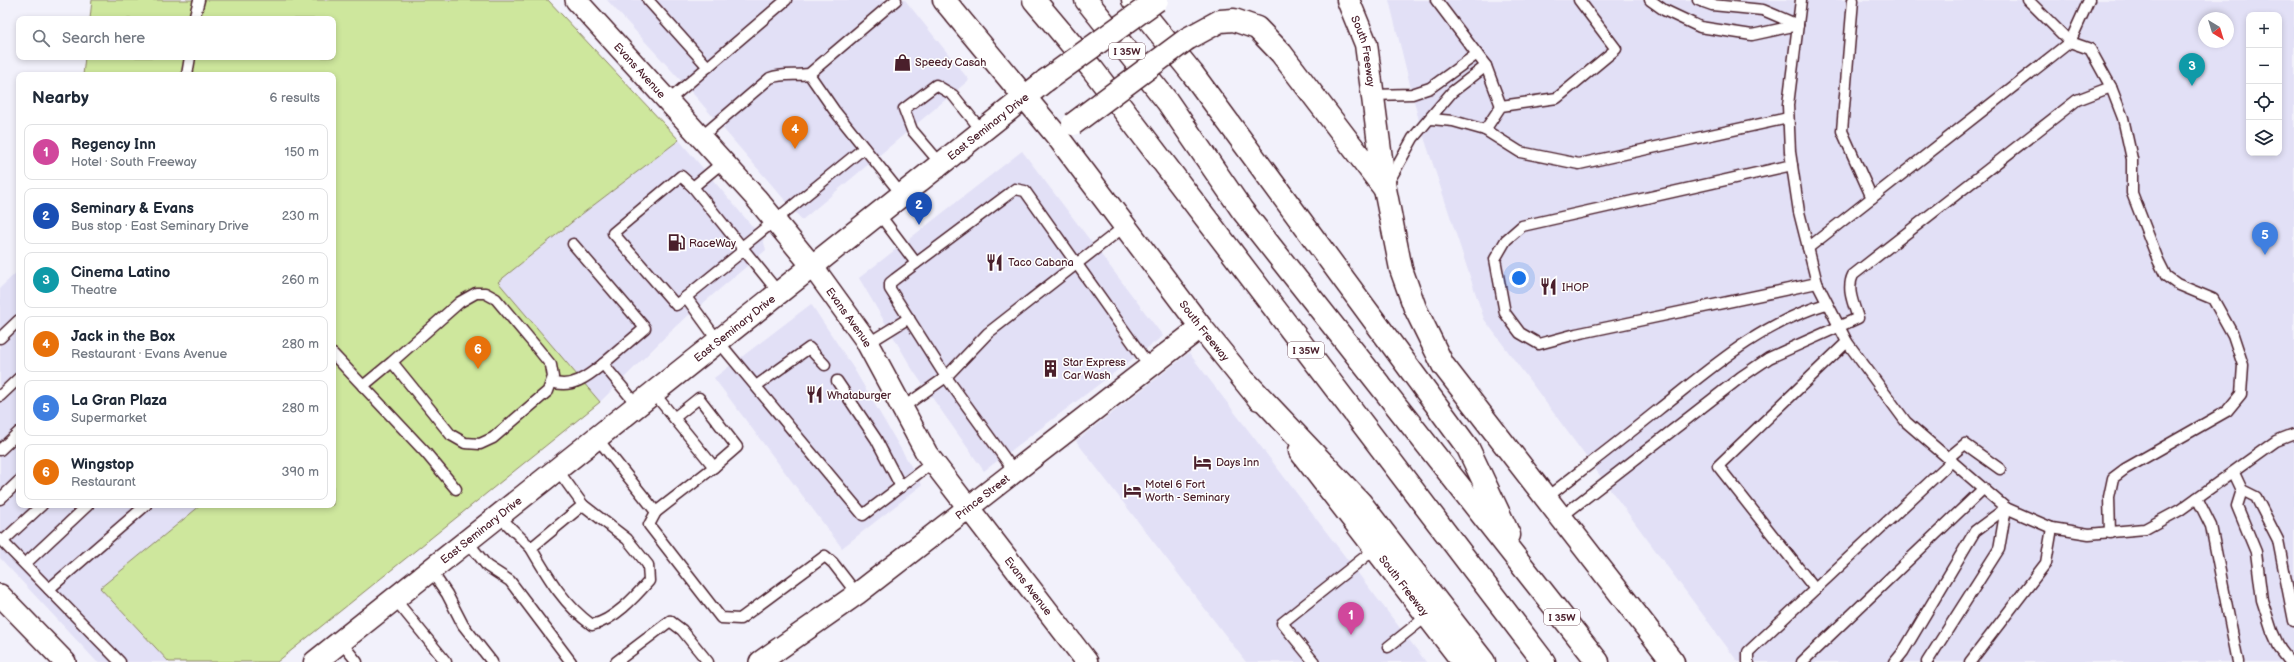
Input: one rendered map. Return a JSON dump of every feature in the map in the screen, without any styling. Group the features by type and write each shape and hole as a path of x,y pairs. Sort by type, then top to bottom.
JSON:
{"main road":[{"name":"South Freeway","path":"944,0 1025,96 1065,130 1125,226 1201,327 1248,384 1463,662"},
{"name":"I 35W","path":"1034,0 1093,70 1544,662"},
{"name":"I 35W","path":"1086,0 1167,101 1242,210 1598,662"},
{"path":"1133,0 1192,73 1468,448 1527,572"},
{"name":"East Seminary Drive","path":"315,662 813,267 1025,96 1157,0"},
{"name":"South Freeway","path":"1348,0 1366,44 1385,189 1401,269 1415,308 1443,365 1674,662"},
{"path":"1065,130 1186,39 1220,21 1234,20 1257,28 1281,53 1385,189"},
{"path":"1248,384 1360,502 1484,662"}],"street":[{"name":"Evans Avenue","path":"576,0 669,100 813,267 868,344 933,462 1087,662"},
{"name":"Prince Street","path":"760,662 785,655 857,594 1201,327"},
{"path":"0,596 65,662"}],"lane":[{"path":"195,16 200,0"},
{"path":"648,0 708,67"},
{"path":"669,100 786,0"},
{"path":"701,137 770,78 781,74 790,76 808,74 896,0"},
{"path":"1436,0 1486,66 1501,106"},
{"path":"1485,130 1501,106 1557,98 1616,49 1579,0"},
{"path":"1650,0 1664,10 1700,27 1752,35 1798,25"},
{"path":"1698,0 1712,5 1764,10 1798,25"},
{"path":"1801,0 1788,104 1792,165 1799,212 1817,283 1826,304 1847,342 1906,422 2006,508 2052,528 2089,534 2144,529 2197,498 2276,442 2294,434"},
{"path":"1853,0 1842,131 1872,198"},
{"path":"2028,0 2070,42 2090,49 2110,88 2123,118 2132,159 2132,193 2158,260 2166,276 2177,284 2213,299 2233,335 2243,365 2241,394 2227,411 2125,469 2113,478 2109,497 2110,533"},
{"path":"1808,248 2070,42 2089,0"},
{"path":"1372,95 1412,94 1430,88 1476,54"},
{"path":"188,72 190,60"},
{"path":"1385,189 1413,138 1431,119 1452,92 1486,66"},
{"path":"808,74 902,195"},
{"path":"941,164 912,130 904,109 936,85 953,95 982,131"},
{"path":"1561,517 1741,377 1769,358 1858,318 1849,282 1853,275 2077,100 2110,88"},
{"path":"1431,119 1453,121 1485,130 1520,152 1579,164 1788,118"},
{"path":"779,293 743,249 693,187 681,176 613,233 676,306 743,249 774,220 864,148"},
{"path":"693,187 723,162"},
{"path":"1792,165 1522,226 1506,240 1495,260 1504,313 1520,333 1539,344 1576,334 1817,283"},
{"path":"1014,471 946,377 890,289 890,284 916,264 1015,190 1024,191 1150,367"},
{"path":"879,214 916,264"},
{"path":"902,408 946,377 988,333 1125,226"},
{"path":"552,382 561,385 585,378 645,328 573,244"},
{"path":"364,386 460,302 476,293 485,293 496,299 551,365 553,377 548,391 492,438 480,444 465,443 451,434 392,362"},
{"path":"686,298 718,341 863,515 933,462"},
{"path":"1546,498 1732,352 1760,332 1794,315 1826,304"},
{"path":"868,344 909,318"},
{"path":"0,338 16,323"},
{"path":"1815,589 1718,466 1847,342"},
{"path":"756,386 809,348 825,365"},
{"path":"336,357 426,453 456,489"},
{"path":"603,364 645,399 674,418 714,467"},
{"path":"0,396 16,381"},
{"path":"837,381 876,439 901,487"},
{"path":"674,418 699,398 737,447 714,467 656,512 649,525 721,618 740,619 825,556 833,562 857,594"},
{"path":"0,450 16,435"},
{"path":"597,438 656,512"},
{"path":"1748,662 1748,652 1965,444 2000,469"},
{"path":"499,516 531,548 548,578 575,613 592,625 600,623 633,600 649,582 648,565 627,538 583,506 557,469"},
{"path":"2234,473 2242,490 2256,497 2278,540 2294,621"},
{"path":"0,499 16,484"},
{"path":"1802,662 1983,489"},
{"path":"2242,490 2237,506 2256,552 2262,600 2272,631 2280,649 2290,662"},
{"path":"2197,498 2211,526 2238,662"},
{"path":"531,548 583,506"},
{"path":"38,508 1,540 120,662"},
{"path":"25,564 85,508"},
{"path":"49,589 143,508"},
{"path":"1895,662 1904,652 1975,531 2006,508"},
{"path":"1927,662 1999,549 2006,508"},
{"path":"1970,662 2046,563 2052,528"},
{"path":"468,541 487,566 510,581 571,662"},
{"path":"1314,662 1282,623 1376,548"},
{"path":"430,570 447,594 464,625 492,662"},
{"path":"394,598 446,662"},
{"path":"1388,647 1427,616"},
{"path":"616,662 670,621 682,630 708,662"},
{"path":"341,642 357,662"}],"shaded area":[{"path":"607,0 905,0 969,80 802,220 695,96"},
{"path":"1389,0 2294,0 2294,662 1738,662 1484,319 1420,125"},
{"path":"679,140 763,239 766,250 676,326 600,402 498,282 582,214"},
{"path":"1022,151 1163,336 984,471 914,372 859,278"},
{"path":"16,273 16,508 197,508 100,588 169,662 97,662 0,558 0,288"},
{"path":"811,304 854,369 922,485 842,548 714,378"},
{"path":"1189,353 1426,662 1246,662 1076,441"}],"green space":[{"path":"92,0 548,0 679,140 582,214 498,282 600,402 277,662 169,662 100,588 197,508 336,508 336,72 83,72 85,60 336,60 336,16 90,16"}],"place":[{"name":"Speedy Casah","path":"902,62"},
{"name":"Cinema Latino","path":"2192,86"},
{"name":"Jack in the Box","path":"795,149"},
{"name":"Seminary & Evans","path":"919,225"},
{"name":"RaceWay","path":"676,243"},
{"name":"La Gran Plaza","path":"2265,255"},
{"name":"Taco Cabana","path":"995,262"},
{"name":"IHOP","path":"1549,287"},
{"name":"Star Express Car Wash","path":"1050,368"},
{"name":"Wingstop","path":"478,369"},
{"name":"Whataburger","path":"814,395"},
{"name":"Days Inn","path":"1203,462"},
{"name":"Motel 6 Fort Worth - Seminary","path":"1132,490"},
{"name":"Regency Inn","path":"1351,635"}]}
